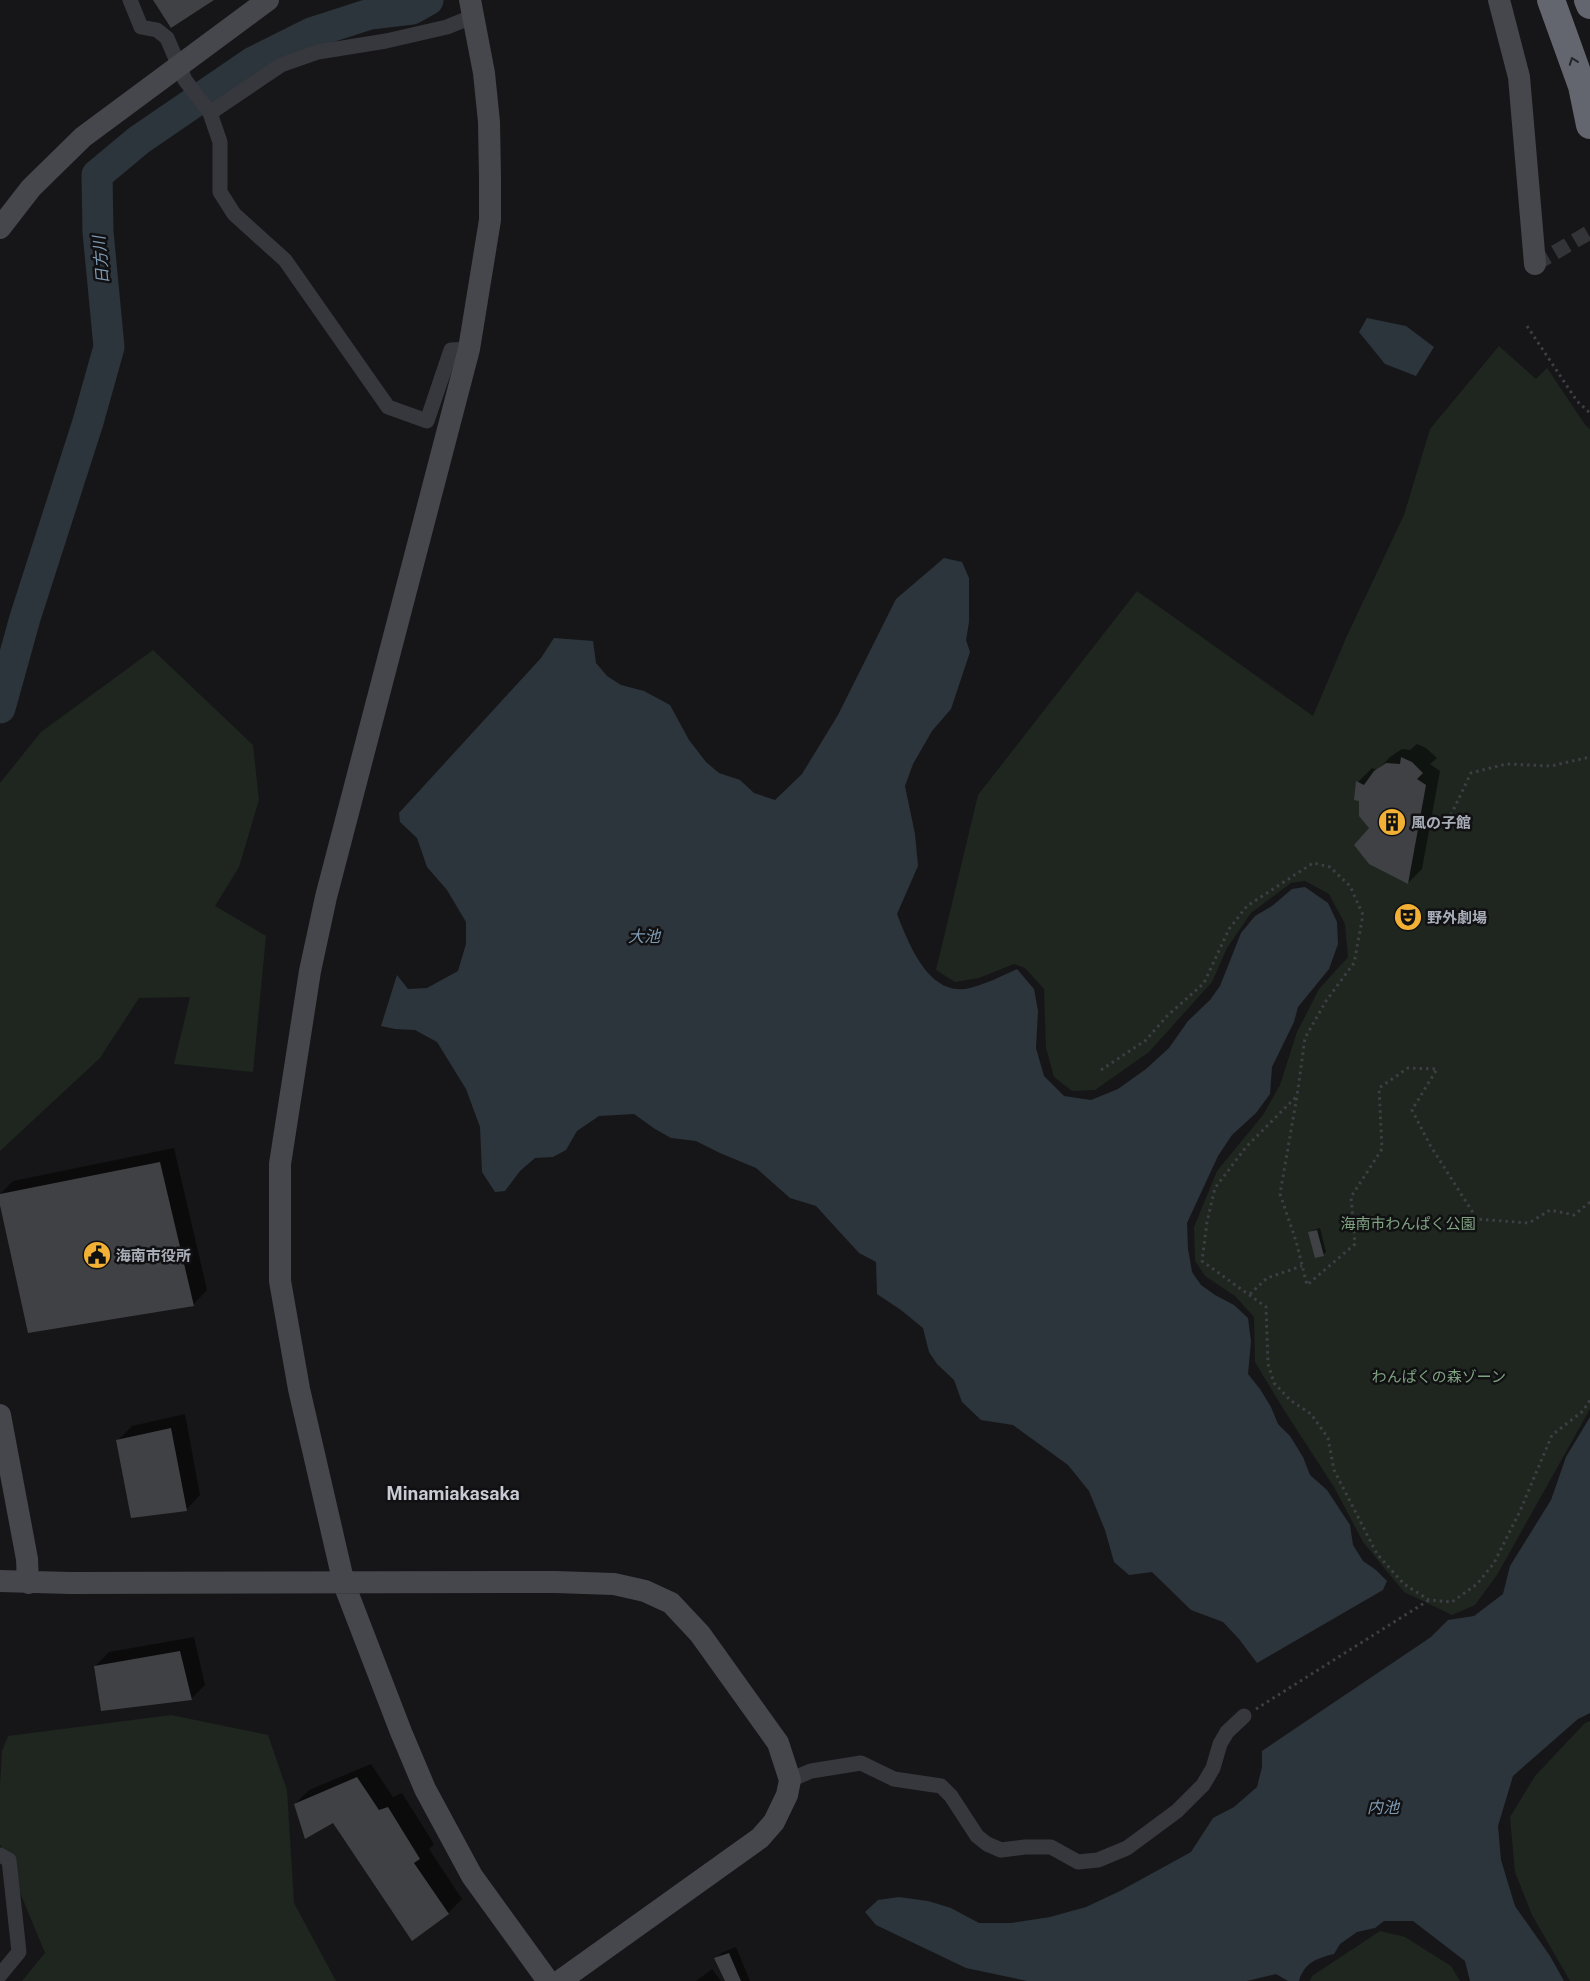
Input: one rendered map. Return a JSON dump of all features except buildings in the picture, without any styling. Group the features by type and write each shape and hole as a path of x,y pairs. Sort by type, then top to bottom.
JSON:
{"highway":[{"path":"1551,0 1582,86 1590,125"},
{"path":"1588,0 1590,5"}],"street":[{"path":"130,0 141,27 157,30 167,38 182,73 208,110 220,142 220,192 234,214 285,260 388,407 426,421 450,350 469,349"},
{"path":"0,228 32,188 83,137 182,73 268,0"},
{"path":"1499,0 1519,77 1535,264"},
{"path":"208,110 281,65 318,52 386,41 447,27 472,7 484,73 489,122 490,220 469,349 326,897 310,971 280,1164 280,1281 299,1389 344,1584 425,1789 472,1876 548,1981"},
{"path":"0,1415 27,1559 28,1583"},
{"path":"0,1581 28,1583 344,1584 555,1582 614,1584 645,1591 671,1603 700,1634 778,1743 790,1780 787,1795 774,1822 760,1838 560,1981"},
{"path":"790,1780 811,1771 862,1763 894,1780 941,1786 951,1796 977,1836 987,1844 1001,1850 1051,1846 1078,1862 1098,1860 1127,1848 1178,1811 1203,1786 1213,1768 1220,1744 1227,1732 1244,1716"},
{"path":"0,1856 9,1860 19,1952 0,1975"}],"path":[{"path":"1527,326 1576,401 1590,413"},
{"path":"1448,821 1471,773 1506,764 1551,766 1590,757"},
{"path":"1101,1070 1146,1040 1167,1016 1204,982 1229,929 1247,906 1313,863 1330,866 1350,886 1363,915 1354,963 1326,1001 1305,1038 1298,1096 1280,1194 1307,1285 1355,1244 1351,1197 1382,1148 1379,1088 1408,1068 1437,1069 1412,1110 1430,1145 1477,1219 1529,1224 1550,1210 1574,1216 1590,1202"},
{"path":"1298,1096 1246,1147 1216,1188 1207,1222 1202,1261 1266,1306 1268,1364 1274,1383 1290,1400 1312,1414 1328,1438 1334,1470 1378,1554 1404,1584 1429,1600 1452,1602 1477,1584 1494,1563 1520,1511 1552,1435 1583,1411 1590,1400"},
{"path":"1250,1294 1267,1278 1302,1266"},
{"path":"1244,1716 1429,1600"}],"green space":[{"name":"海南市わんぱく公園","path":"1499,346 1536,379 1547,368 1586,426 1590,429 1590,1409 1497,1575 1475,1605 1452,1615 1404,1592 1363,1542 1334,1487 1255,1362 1254,1317 1235,1296 1205,1276 1195,1261 1194,1227 1217,1171 1263,1115 1280,1085 1297,1032 1319,989 1348,957 1345,924 1329,894 1305,881 1291,883 1251,913 1227,948 1212,982 1149,1052 1095,1090 1072,1091 1054,1077 1046,1048 1044,989 1025,968 1014,964 979,978 955,982 936,970 978,795 1137,591 1313,716 1346,638 1404,515 1430,429"},
{"path":"153,650 253,745 259,800 239,867 215,906 266,936 253,1072 174,1064 190,997 139,998 100,1058 0,1151 0,783 41,732"},
{"path":"171,1715 268,1735 287,1790 294,1903 336,1981 22,1981 45,1953 0,1844 2,1751 8,1736"},
{"path":"1590,1721 1590,1981 1570,1981 1532,1915 1515,1872 1510,1817 1535,1776 1585,1723"},
{"path":"1380,1931 1405,1937 1451,1966 1460,1981 1310,1981 1312,1976"}],"water":[{"path":"1367,318 1406,326 1434,347 1416,376 1385,364 1359,332"},
{"name":"大池","path":"944,558 962,562 969,578 969,622 966,640 970,652 951,709 932,731 913,764 905,786 915,834 918,866 897,914 915,953 932,977 943,985 956,989 970,988 1017,969 1034,989 1038,1011 1036,1048 1044,1076 1064,1096 1091,1100 1118,1089 1146,1069 1169,1048 1188,1021 1210,1000 1220,986 1241,933 1255,916 1272,906 1292,889 1305,887 1328,903 1337,922 1338,944 1329,969 1298,1007 1294,1022 1272,1067 1270,1094 1256,1113 1232,1135 1218,1156 1187,1223 1188,1249 1192,1272 1201,1285 1234,1305 1248,1318 1251,1341 1248,1374 1271,1407 1278,1424 1290,1436 1303,1457 1310,1475 1327,1490 1350,1525 1353,1545 1363,1561 1387,1581 1383,1590 1257,1663 1223,1622 1191,1610 1152,1572 1129,1575 1114,1562 1105,1530 1089,1491 1068,1465 1013,1425 981,1420 962,1402 954,1380 937,1364 929,1352 923,1328 877,1294 876,1262 859,1253 816,1206 790,1198 756,1168 696,1141 671,1138 634,1114 599,1116 577,1131 566,1150 553,1157 535,1158 520,1171 505,1191 495,1192 482,1172 480,1127 466,1089 437,1042 415,1030 381,1026 397,975 408,989 427,988 458,971 466,944 466,922 447,890 427,867 417,838 400,822 399,813 541,658 554,638 593,641 596,663 607,676 621,685 644,691 670,705 689,740 706,762 719,773 740,780 754,793 775,800 802,774 838,715 896,599"},
{"name":"内池","path":"1590,1417 1590,1713 1578,1719 1513,1776 1498,1826 1501,1860 1515,1906 1550,1956 1564,1981 1470,1981 1465,1961 1413,1921 1384,1921 1375,1928 1357,1932 1340,1944 1334,1954 1312,1962 1304,1970 1299,1981 1288,1981 1276,1974 1247,1981 1027,1981 966,1968 876,1925 865,1912 878,1900 899,1897 928,1901 951,1908 979,1923 1011,1923 1050,1917 1086,1907 1120,1891 1191,1852 1213,1818 1234,1807 1257,1787 1262,1767 1262,1751 1431,1637 1448,1620 1474,1616 1503,1594 1510,1566 1551,1500 1566,1457"}],"waterway":[{"name":"日方川","path":"0,708 25,618 88,422 109,347 98,232 97,175 139,140 253,62 311,33 370,14 412,9 428,0"}],"tunnel":[{"path":"1535,264 1590,232"}],"place":[{"name":"風の子館","path":"1392,822"},
{"name":"野外劇場","path":"1408,917"},
{"name":"海南市役所","path":"97,1255"}],"district":[{"name":"Minamiakasaka","path":"453,1493"}],"park label":[{"name":"わんぱくの森ゾーン","path":"1439,1376"}]}
